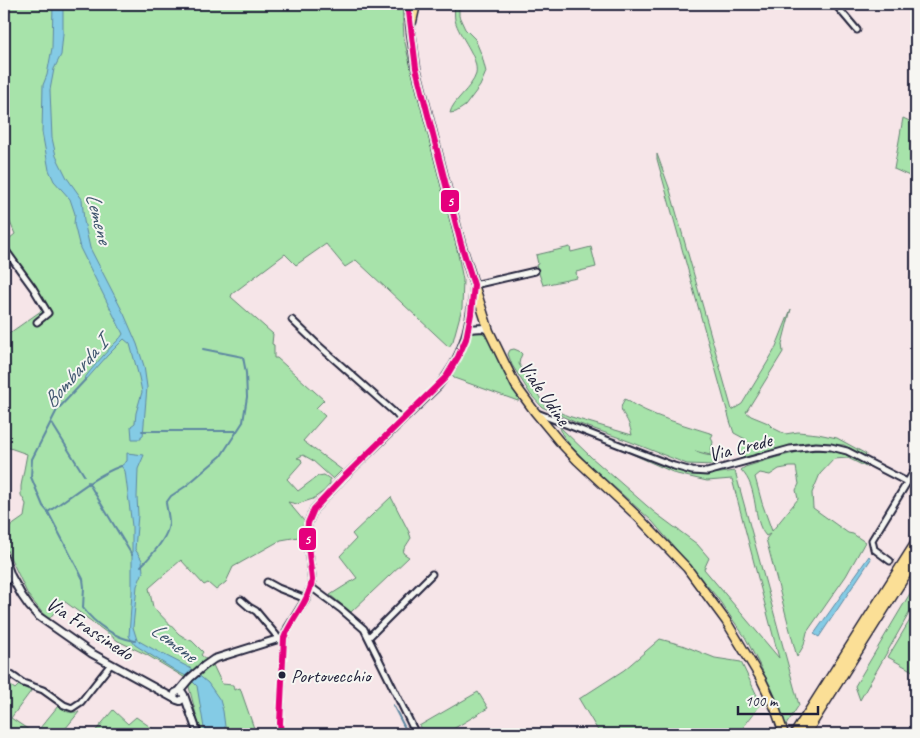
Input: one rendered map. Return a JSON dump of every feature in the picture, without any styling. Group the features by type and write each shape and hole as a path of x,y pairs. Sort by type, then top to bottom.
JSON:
{"highway":[{"path":"796,734 805,729 916,543"},
{"path":"818,706 916,558"}],"main road":[{"name":"Viale Udine","path":"408,4 416,68 461,244 489,331 516,386 534,412 559,441 638,516 687,568 726,622 761,679 775,708 784,734"},
{"path":"410,32 416,4"}],"street":[{"path":"835,4 857,30"},
{"path":"4,248 33,288 48,313 37,322"},
{"path":"281,734 281,639 313,588 307,536 308,523 314,510 344,477 446,377 466,339 474,285 535,271"},
{"path":"292,320 402,421"},
{"path":"468,329 484,328 489,331"},
{"name":"Via Crede","path":"534,412 674,466 692,471 707,472 790,449 816,446 847,451 907,482"},
{"path":"890,561 874,549 872,540 916,468"},
{"name":"Via Frassinedo","path":"4,557 11,576 29,606 38,616 91,653 177,700 189,709"},
{"path":"368,637 432,574"},
{"path":"4,584 11,576"},
{"path":"267,582 306,598"},
{"path":"313,588 364,629 416,734"},
{"path":"241,600 256,611 281,639"},
{"path":"177,700 174,696 181,693 188,681 197,672 214,660 281,639"},
{"path":"4,670 23,683 43,690 64,705 72,708 81,702 111,664"},
{"path":"164,693 181,693"},
{"path":"181,693 198,734"}],"green space":[{"path":"4,4 402,4 404,38 456,244 463,280 462,308 453,341 449,347 356,260 345,267 326,244 296,265 285,254 232,294 231,297 273,334 274,358 277,358 324,400 316,408 325,416 303,441 342,470 333,479 312,460 303,455 297,458 301,459 302,462 287,479 298,491 318,476 324,475 330,479 330,484 313,499 297,504 288,502 304,521 304,536 281,540 233,567 226,582 216,590 208,583 204,585 181,560 149,588 153,607 179,634 192,641 203,652 201,655 213,665 222,684 233,685 234,690 240,688 256,734 201,734 187,679 147,655 118,641 64,601 48,620 28,595 4,544 4,531 24,517 26,504 21,495 21,486 27,454 4,446 4,337 48,306 36,286 4,243 15,234 4,208"},
{"path":"454,4 459,4 459,16 465,29 475,39 486,72 480,86 465,106 456,112 450,113 454,104 471,84 476,74 475,60 455,20"},
{"path":"903,118 916,124 916,179 894,169"},
{"path":"657,154 670,190 732,410 742,404 767,363 775,349 791,309 782,344 783,352 746,412 785,434 798,432 837,438 866,454 865,457 844,445 809,442 742,458 738,456 740,443 746,443 747,440 734,433 730,421"},
{"path":"570,247 571,252 591,247 596,267 576,272 577,278 543,285 536,265 538,264 536,255"},
{"path":"481,331 489,338 519,396 518,401 454,378 451,374 470,334"},
{"path":"514,349 522,354 519,364 545,406 568,416 632,435 629,424 621,409 625,399 656,415 713,434 710,455 695,451 705,455 722,456 715,465 687,464 577,423 542,407 531,395 512,365 508,354 510,350"},
{"path":"560,427 654,512 697,544 709,558 704,569 779,658 732,479 707,481 677,474 614,446 682,471 706,475 735,471 799,705 786,725 772,689 745,637 716,596 652,521 570,445 562,434"},
{"path":"829,450 851,456 868,465 866,467 848,458 834,459 820,474 812,493 813,508 848,533 865,542 846,576 807,632 804,645 797,657 766,539 770,534 766,536 761,529 751,486 741,470 745,467 802,451","holes":["796,467 799,484 796,490 798,499 772,531 755,477 760,473 770,475 779,469"]},
{"path":"391,497 411,538 403,553 409,557 351,612 330,595 357,578 340,556 356,539 352,534"},
{"path":"915,585 916,601 860,700 855,686"},
{"path":"916,610 916,673 888,657"},
{"path":"660,639 682,645 715,658 741,662 761,704 738,734 600,734 579,699 624,670"},
{"path":"4,681 15,689 19,685 31,691 11,718 35,734 4,734"},
{"path":"478,692 488,708 445,734 425,734 419,726"},
{"path":"58,706 68,712 79,712 61,734 35,734"},
{"path":"113,710 128,724 136,717 159,733 93,734"}],"water":[{"path":"53,4 63,4 63,34 61,55 54,69 50,90 52,138 56,156 67,178 82,199 84,221 90,248 124,314 144,366 147,387 143,436 141,436 141,439 132,439 131,426 135,423 142,392 130,344 124,339 86,380 84,379 123,334 80,248 74,224 75,214 70,199 54,181 49,170 42,132 43,85 47,75 52,48"},
{"path":"127,453 144,455 138,469 138,515 135,549 142,560 143,572 137,586 133,627 137,640 190,668 208,683 220,700 226,734 205,734 197,686 188,677 135,645 129,636 132,593 132,526 125,471 121,466 127,461"},
{"path":"869,556 871,559 819,637 814,634"}],"waterway":[{"name":"Portovecchio","path":"141,566 166,535 169,523 166,503 171,496 186,486 221,456 243,422 247,397 243,357 203,349"},
{"name":"Bombarda I","path":"86,379 57,410 32,459 31,477 43,506 48,512 93,480 121,466"},
{"path":"51,422 84,475"},
{"path":"142,431 237,431"},
{"path":"88,482 132,555"},
{"path":"48,512 83,579 83,608 106,629 120,637 135,641"},
{"path":"393,705 408,734"}],"tunnel":[{"path":"890,561 916,577"}],"transit line":[{"name":"5","path":"281,734 284,638 304,603 312,580 307,536 308,523 314,509 446,377 466,339 471,314 474,285 461,244 416,68 408,4"}],"place":[{"name":"Portovecchio","path":"282,675"}],"water label":[{"name":"Lemene","path":"99,218"},
{"name":"Lemene","path":"174,642"}]}
